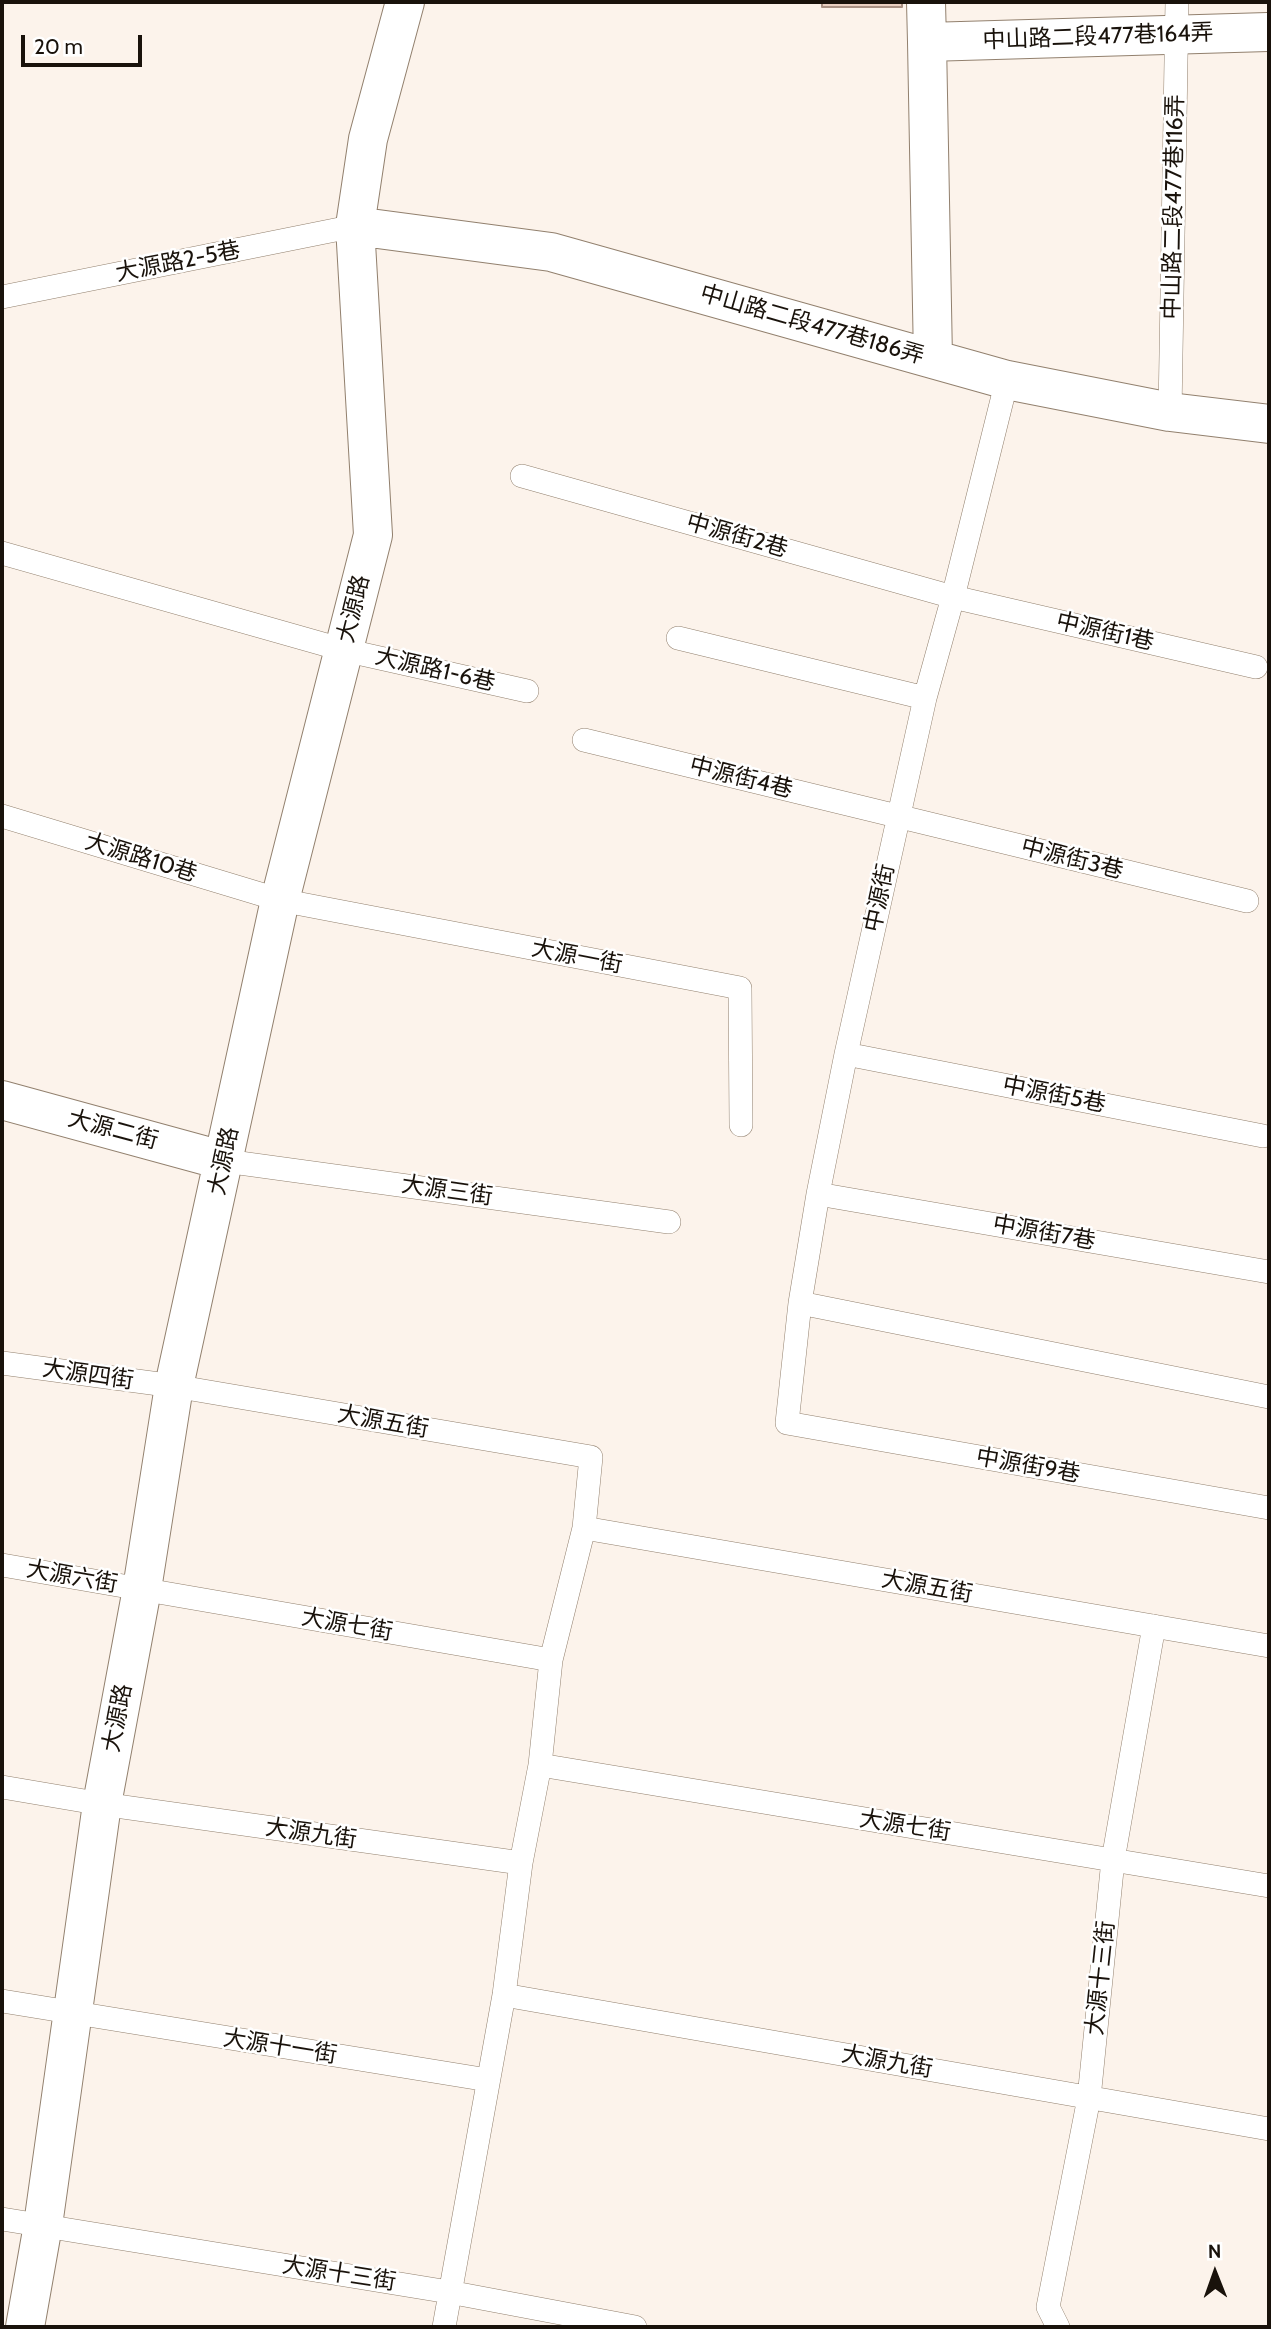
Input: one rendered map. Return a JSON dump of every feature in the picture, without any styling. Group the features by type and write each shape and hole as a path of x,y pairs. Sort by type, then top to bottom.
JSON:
{"street":[{"name":"大源路","path":"25,2327 43,2225 102,1804 142,1589 174,1386 280,900 373,535 355,226 368,139 405,2"},
{"path":"926,2 933,359"},
{"name":"中山路二段477巷164弄","path":"927,42 1177,18 1268,32"},
{"name":"中山路二段477巷186弄","path":"355,226 551,252 1007,380 1170,412 1269,424"},
{"name":"大源二街","path":"2,1100 225,1161"}],"lane":[{"name":"中山路二段477巷116弄","path":"1170,412 1177,18"},
{"name":"大源路2-5巷","path":"2,297 355,226"},
{"name":"中源街","path":"787,1423 800,1303 818,1194 846,1054 925,698 1007,380"},
{"name":"中源街2巷","path":"522,476 953,597"},
{"path":"2,554 344,650"},
{"name":"中源街1巷","path":"953,597 1256,667"},
{"path":"678,638 925,698"},
{"name":"大源路1-6巷","path":"344,650 527,691"},
{"name":"中源街4巷","path":"584,740 897,816"},
{"name":"大源路10巷","path":"2,816 280,900"},
{"name":"中源街3巷","path":"897,816 1247,901"},
{"name":"大源一街","path":"280,900 740,988 741,1125"},
{"name":"中源街5巷","path":"846,1054 1263,1136"},
{"name":"大源三街","path":"225,1161 669,1222"},
{"name":"中源街7巷","path":"818,1194 1269,1272"},
{"path":"800,1303 1269,1397"},
{"name":"大源四街","path":"2,1363 174,1386"},
{"name":"大源五街","path":"174,1386 591,1457 584,1528 1269,1646"},
{"name":"中源街9巷","path":"787,1423 1269,1508"},
{"path":"444,2327 504,1995 521,1863 540,1765 551,1660 584,1528"},
{"name":"大源六街","path":"2,1565 142,1589"},
{"name":"大源七街","path":"142,1589 551,1660"},
{"name":"大源十三街","path":"1058,2327 1048,2307 1089,2098 1113,1860 1154,1626"},
{"name":"大源七街","path":"540,1765 1269,1886"},
{"name":"大源九街","path":"2,1787 102,1804 521,1863"},
{"name":"大源九街","path":"504,1995 1269,2129"},
{"name":"大源十一街","path":"2,2001 488,2080"},
{"name":"大源十三街","path":"2,2219 449,2292 635,2327"}],"building":[{"path":"822,2 902,2 902,7 822,7"}]}
